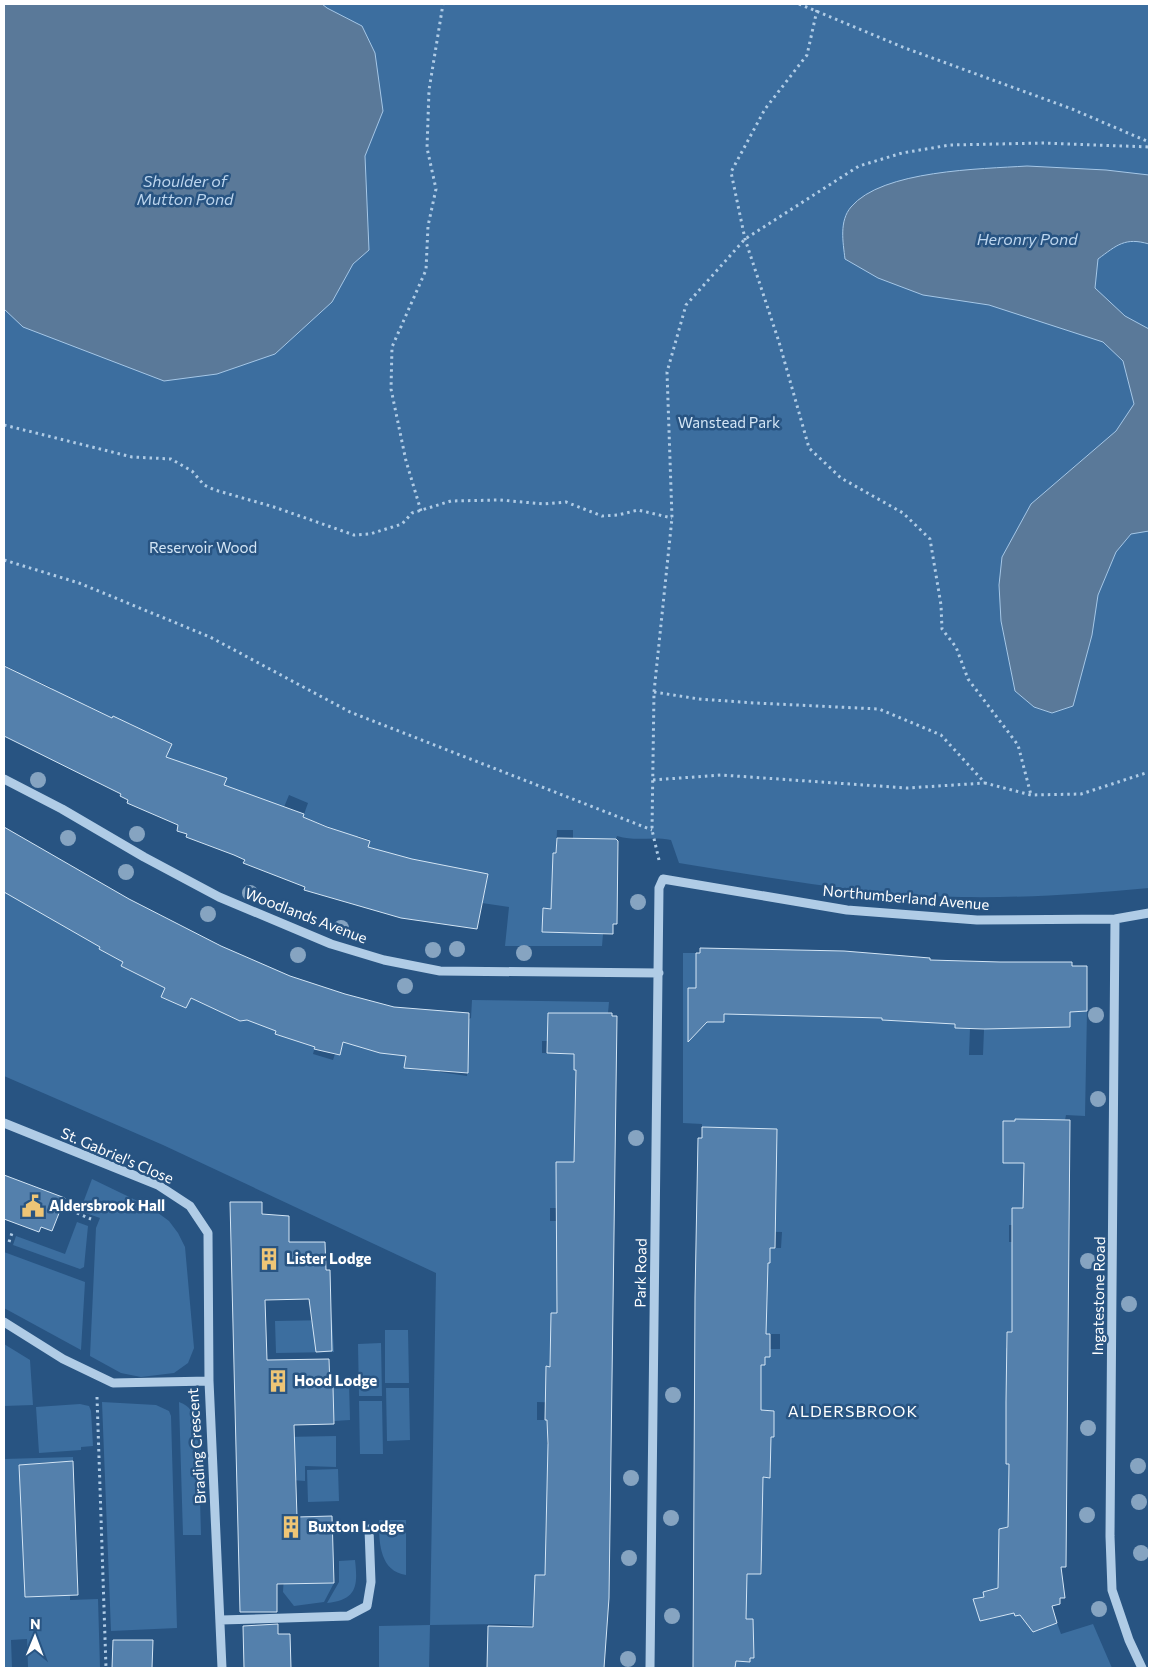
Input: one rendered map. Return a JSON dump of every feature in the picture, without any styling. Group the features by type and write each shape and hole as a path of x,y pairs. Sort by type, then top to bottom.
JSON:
{"street":[{"name":"Woodlands Avenue","path":"4,779 62,809 144,857 219,897 331,944 384,960 440,971 658,973"},
{"name":"Park Road","path":"650,1668 659,888 663,879"},
{"name":"Northumberland Avenue","path":"663,879 846,910 977,920 1115,919 1149,914"},
{"name":"Ingatestone Road","path":"1115,919 1110,1536 1112,1590 1129,1640 1142,1668"},
{"name":"St. Gabriel's Close","path":"4,1123 158,1185 190,1206 208,1233 209,1381"},
{"name":"Brading Crescent","path":"4,1322 63,1358 113,1383 209,1381 222,1668"},
{"path":"221,1620 348,1616 367,1606 371,1582 369,1529"}],"path":[{"path":"420,511 406,461 391,389 392,347 426,270 428,226 436,189 427,148 429,90 442,4"},
{"path":"799,4 905,48 1072,108 1149,142"},
{"path":"817,10 807,54 765,109 731,172 745,239 779,342 808,448 841,478 903,513 930,538 941,605 942,629 956,647 968,679 1018,745 1031,795"},
{"path":"663,879 652,830 654,692 672,518 668,372 686,305 745,239 859,166 902,152 959,144 1044,143 1149,147"},
{"path":"4,425 132,457 171,459 192,471 204,485 215,490 274,506 354,535 370,534 402,524 412,513 452,501 500,500 544,504 566,502 602,516 618,516 638,510 672,518"},
{"path":"4,560 79,583 210,636 350,712 652,830"},
{"path":"654,692 746,703 879,709 941,735 985,783"},
{"path":"653,780 721,775 907,788 985,783 1031,795 1081,794 1149,772"},
{"path":"77,1214 91,1219"},
{"path":"9,1242 13,1230"},
{"path":"97,1394 106,1668"}],"green space":[{"name":"Wanstead Park","path":"4,4 1149,4 1149,888 1008,897 925,896 890,893 819,885 679,863 671,840 631,839 617,836 616,839 573,839 573,830 557,830 556,853 553,854 552,868 572,909 543,909 603,934 602,946 505,946 509,907 482,903 488,875 433,863 423,915 350,897 370,840 358,836 353,850 342,832 303,817 308,803 289,795 284,807 218,801 226,778 200,769 180,821 161,769 172,743 147,733 115,785 142,730 129,723 127,726 118,718 114,719 84,704 58,756 50,693 52,688 28,677 4,726 4,704 18,672 4,665"},
{"path":"4,890 35,909 107,934 99,949 123,962 121,966 134,973 174,971 161,997 185,1008 215,949 220,951 197,1001 221,1012 223,1009 228,1016 240,1021 329,994 313,1054 333,1060 335,1054 340,1054 344,1039 406,1052 405,1068 430,1071 438,1017 441,1018 440,1072 467,1076 469,1019 471,1018 472,1000 609,1002 608,1013 548,1013 548,1041 542,1041 542,1053 574,1054 574,1069 576,1070 574,1162 556,1162 573,1208 550,1208 550,1221 558,1221 570,1313 551,1313 550,1367 546,1367 546,1387 566,1388 565,1403 537,1402 537,1420 547,1420 547,1444 566,1445 547,1461 547,1502 565,1502 565,1513 546,1513 545,1559 605,1629 499,1624 430,1625 436,1273 163,1145 4,1076"},
{"path":"683,953 696,953 696,988 688,988 688,1022 694,1028 702,1028 707,1022 723,1022 723,976 797,1016 860,1017 883,1003 882,1020 913,1022 914,1005 955,1004 955,1028 970,1028 969,1055 983,1055 985,1005 1013,1028 1070,1027 1070,1012 1087,1011 1085,1116 1066,1115 1065,1120 1003,1121 1003,1163 1064,1163 1064,1172 1024,1171 1023,1188 1027,1208 1012,1208 1012,1225 1009,1225 1009,1242 1027,1242 1017,1332 1007,1332 1006,1348 1026,1348 1020,1385 1006,1385 1006,1464 1009,1464 1008,1490 1023,1490 1028,1528 1004,1527 1004,1530 999,1530 999,1558 1059,1575 983,1592 984,1597 973,1599 981,1621 1014,1613 1015,1616 1020,1615 1033,1632 1057,1623 1061,1634 1093,1624 1112,1668 735,1668 732,1661 749,1662 750,1658 754,1658 753,1619 738,1618 747,1574 762,1574 762,1561 748,1560 762,1542 763,1507 736,1477 770,1477 771,1462 761,1462 736,1437 774,1437 774,1411 761,1410 736,1365 765,1365 765,1357 770,1349 780,1349 780,1334 737,1334 762,1290 770,1248 781,1248 782,1232 738,1231 760,1198 776,1198 776,1167 739,1166 739,1144 777,1144 777,1130 702,1127 702,1124 683,1123"},
{"path":"92,1179 150,1207 169,1221 185,1247 194,1348 188,1363 174,1373 141,1377 121,1373 90,1356 96,1228 100,1218 80,1211"},
{"path":"77,1222 88,1226 84,1267 80,1269 13,1245 16,1236 65,1254"},
{"path":"4,1252 85,1282 81,1350 4,1308"},
{"path":"332,1320 334,1352 276,1353 275,1321"},
{"path":"385,1330 408,1330 409,1383 385,1383"},
{"path":"381,1343 382,1396 359,1396 358,1344"},
{"path":"4,1344 30,1360 33,1405 4,1406"},
{"path":"349,1383 350,1420 334,1421 333,1387 322,1388 321,1384"},
{"path":"386,1388 409,1388 410,1440 387,1441"},
{"path":"359,1401 382,1401 383,1454 360,1454"},
{"path":"102,1402 156,1405 169,1411 171,1416 177,1628 111,1631"},
{"path":"179,1402 187,1406 192,1412 198,1427 201,1535 183,1535"},
{"path":"80,1404 89,1406 91,1411 93,1446 81,1447 81,1450 39,1453 36,1407"},
{"path":"336,1436 336,1467 305,1466 305,1481 292,1480 296,1478 296,1467 284,1437"},
{"path":"73,1457 73,1461 38,1463 25,1597 70,1595 70,1600 98,1599 100,1668 28,1667 27,1639 11,1640 12,1668 4,1668 4,1459"},
{"path":"338,1469 339,1501 308,1502 307,1470"},
{"path":"379,1520 406,1520 406,1575 390,1568 382,1554"},
{"path":"355,1560 355,1584 350,1595 344,1599 327,1603 339,1582 339,1561"},
{"path":"284,1575 301,1584 334,1583 324,1602 294,1606 283,1592"},
{"path":"430,1625 429,1668 379,1668 379,1626"}],"water":[{"name":"Shoulder of Mutton Pond","path":"4,4 322,4 362,26 375,53 383,111 365,156 369,250 353,264 332,302 275,354 217,374 164,381 23,327 4,309"},
{"name":"Heronry Pond","path":"1027,166 1106,170 1149,175 1149,244 1134,241 1127,242 1098,259 1095,288 1125,316 1149,329 1149,531 1131,534 1116,552 1098,595 1092,635 1073,706 1052,713 1034,707 1015,691 1001,621 999,585 1002,557 1031,504 1116,431 1134,404 1123,361 1103,342 989,305 923,295 878,278 845,259 843,239 843,225 851,207 866,195 885,185 933,174 984,168"}],"building":[{"path":"4,666 112,718 113,716 172,744 166,757 227,778 224,785 304,814 303,817 327,827 370,841 368,847 412,859 488,874 477,929 401,918 304,890 305,887 243,863 245,860 234,855 186,837 187,834 177,831 178,825 127,803 128,800 120,796 121,794 4,736"},
{"path":"4,827 129,899 221,946 290,976 345,994 394,1007 469,1013 468,1073 404,1068 406,1056 380,1053 343,1042 340,1055 314,1049 315,1047 275,1034 276,1031 247,1020 240,1021 191,998 186,1008 161,997 165,988 121,966 123,962 99,949 100,947 4,892"},
{"path":"557,838 616,839 618,841 617,924 613,924 613,934 542,932 543,908 551,909 553,853 556,853"},
{"path":"700,948 844,951 930,958 930,960 1072,962 1072,966 1087,966 1087,1011 1070,1012 1070,1027 984,1029 955,1028 955,1024 882,1020 882,1018 724,1014 724,1022 707,1022 688,1042 688,988 696,988 696,953 700,953"},
{"path":"548,1013 612,1013 612,1016 617,1016 609,1598 604,1668 487,1668 488,1626 533,1627 535,1575 545,1575 548,1444 547,1420 545,1420 546,1366 550,1367 551,1313 557,1313 556,1162 574,1162 576,1070 574,1070 574,1054 547,1053"},
{"path":"1015,1119 1070,1120 1066,1567 1061,1567 1065,1598 1060,1598 1060,1604 1052,1606 1057,1623 1033,1632 1020,1615 1015,1616 1014,1613 980,1621 973,1599 984,1597 983,1592 998,1588 999,1529 1008,1527 1009,1464 1006,1464 1006,1402 1007,1332 1012,1332 1012,1208 1023,1208 1024,1163 1003,1163 1003,1121 1015,1121"},
{"path":"702,1127 777,1129 775,1248 770,1248 770,1263 768,1263 766,1334 770,1334 770,1357 765,1357 765,1365 761,1365 761,1410 774,1411 774,1437 771,1437 770,1478 763,1477 761,1574 747,1574 746,1619 753,1619 754,1658 750,1658 750,1662 736,1661 735,1668 693,1668 695,1297 698,1138 702,1138"},
{"name":"Aldersbrook Hall","path":"4,1175 65,1198 52,1231 41,1227 39,1232 4,1219"},
{"path":"230,1202 262,1202 262,1214 289,1216 289,1242 325,1242 326,1270 330,1270 332,1351 316,1352 309,1299 265,1300 267,1360 329,1359 330,1387 333,1387 334,1424 294,1425 297,1517 332,1516 334,1583 277,1584 277,1612 240,1612"},
{"path":"73,1461 78,1595 25,1597 19,1465"},
{"path":"278,1624 278,1634 290,1634 291,1668 244,1668 243,1626"},
{"path":"113,1640 153,1640 152,1668 112,1668"}],"place":[{"name":"Aldersbrook Hall","path":"33,1206"},
{"name":"Lister Lodge","path":"269,1259"},
{"name":"Hood Lodge","path":"278,1381"},
{"name":"Buxton Lodge","path":"291,1527"}],"district":[{"name":"ALDERSBROOK","path":"853,1411"}],"park label":[{"name":"Reservoir Wood","path":"203,548"}]}
